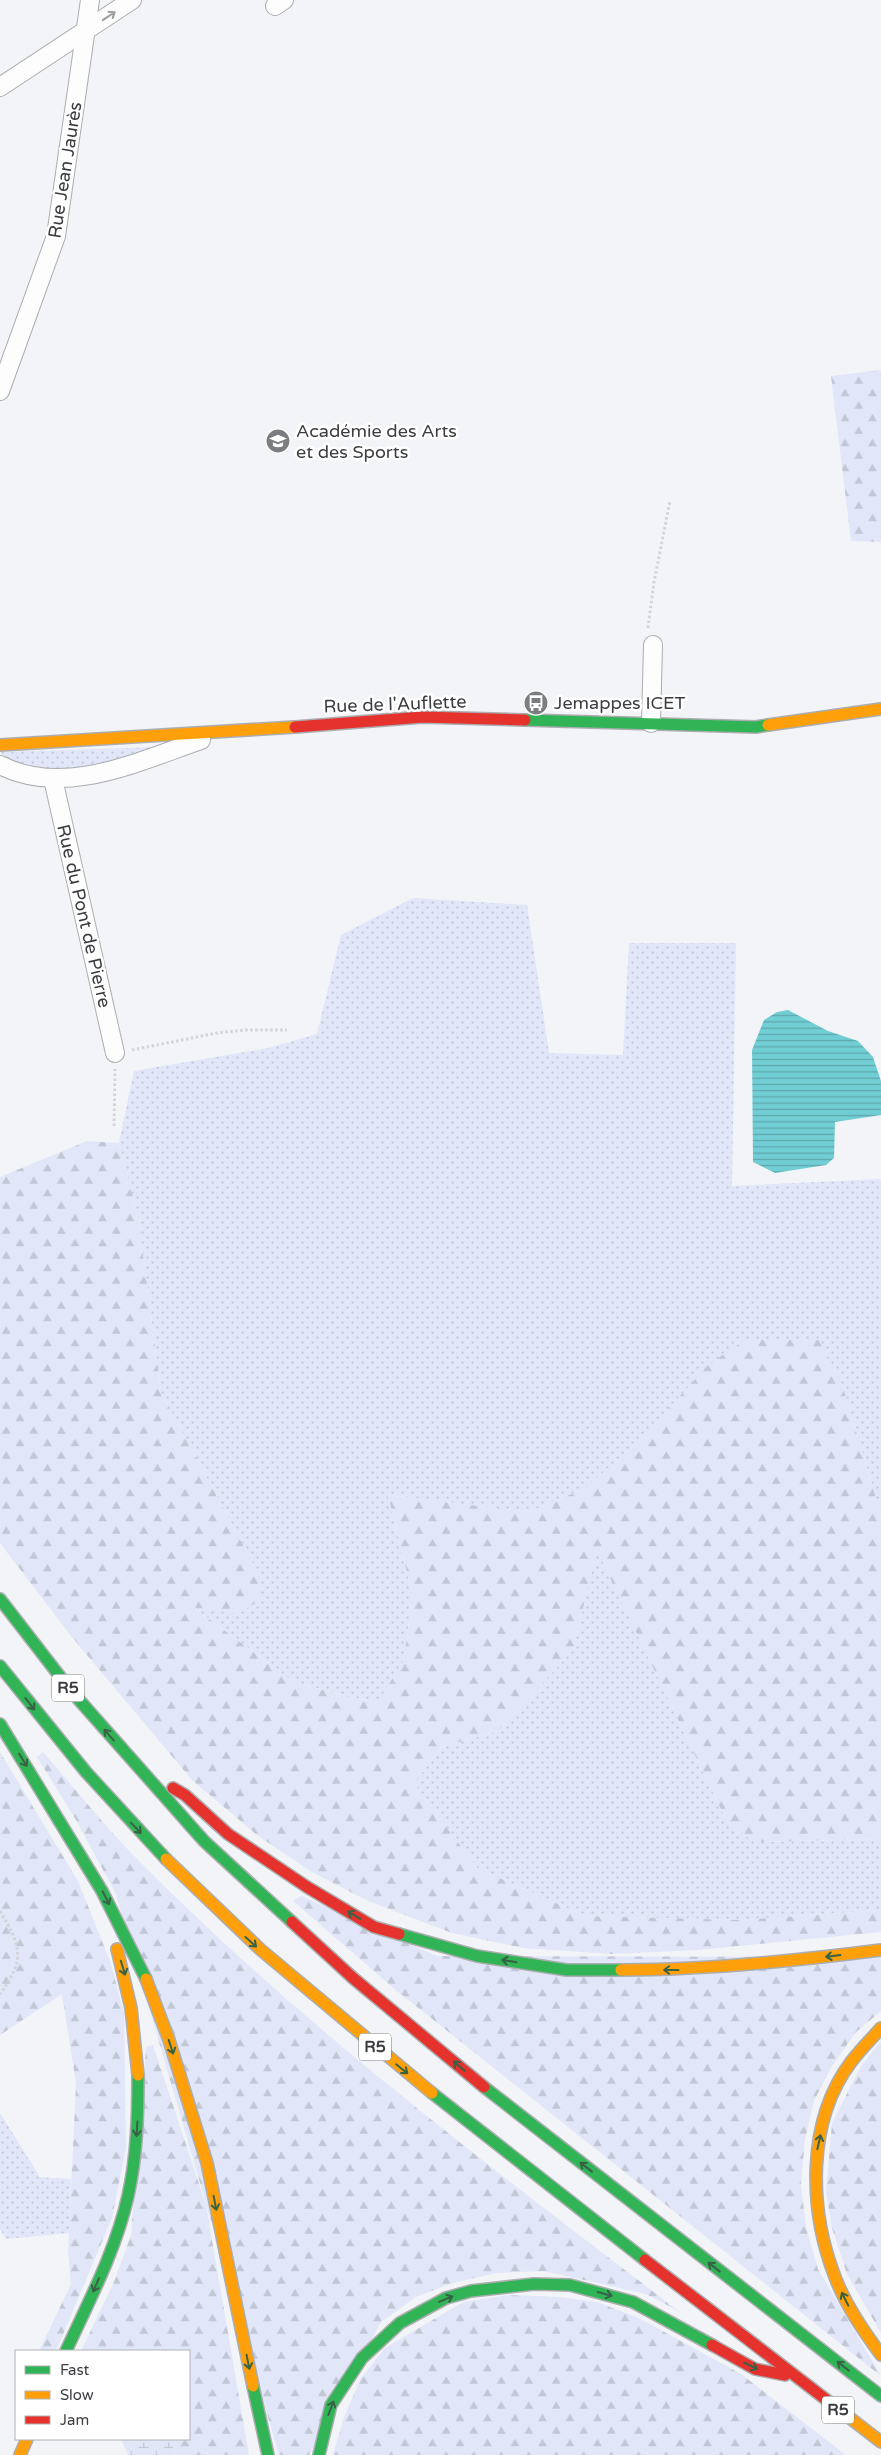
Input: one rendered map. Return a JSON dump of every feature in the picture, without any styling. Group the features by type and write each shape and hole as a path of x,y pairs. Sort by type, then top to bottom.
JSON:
{"main road":[{"name":"Rue de l'Auflette","path":"0,745 224,732 423,717 756,726 881,709"},
{"name":"R5","path":"0,1599 72,1692 204,1841 353,1978 513,2111 881,2396"},
{"name":"R5","path":"0,1666 107,1798 177,1871 249,1940 356,2032 654,2268 881,2442"},
{"path":"0,1724 102,1891 151,1990 208,2163 268,2455"},
{"path":"141,1772 185,1795 228,1834 307,1887 374,1926 477,1956 566,1970 678,1970 797,1960 881,1950"},
{"path":"45,1796 116,1947 126,1977 131,2008 136,2067 138,2126 128,2196 116,2238 66,2350"},
{"path":"881,2028 854,2057 836,2088 825,2118 817,2150 815,2180 817,2211 823,2242 837,2284 853,2314 881,2355"},
{"path":"319,2455 331,2405 362,2358 400,2323 446,2298 471,2291 534,2284 570,2285 602,2293 633,2302 755,2369 796,2377"},
{"path":"20,2455 27,2440"}],"street":[{"name":"Rue Jean Jaurès","path":"0,391 56,236 90,0"},
{"path":"0,87 132,0"},
{"path":"651,723 654,645"},
{"path":"0,765 14,772 53,779 91,774 150,758 224,732"},
{"name":"Rue du Pont de Pierre","path":"53,779 115,1053"}],"path":[{"path":"654,645 648,631 649,611 670,501"},
{"path":"114,1126 115,1053 216,1033 245,1030 287,1030"},
{"path":"0,1911 14,1934 18,1953 17,1967 0,1994"}],"green space":[{"path":"881,370 881,542 851,541 831,376"},
{"path":"160,747 88,766 49,770 31,768 16,763 0,752"},
{"path":"413,898 527,905 549,1053 623,1055 629,943 736,943 732,1186 881,1179 881,1515 842,1384 642,1438 586,1488 529,1512 388,1495 413,1597 403,1662 378,1703 295,1683 192,1606 258,1573 161,1392 138,1216 119,1143 134,1071 268,1048 317,1034 341,935"},
{"path":"87,1141 119,1143 138,1216 161,1392 258,1573 262,1599 238,1614 193,1607 295,1683 377,1703 403,1662 413,1597 388,1495 529,1512 586,1488 642,1438 708,1365 745,1340 819,1340 842,1384 881,1515 881,1839 755,1842 727,1822 597,1550 573,1650 498,1731 442,1747 414,1783 477,1868 585,1916 741,1920 881,1910 881,1932 698,1950 611,1954 523,1948 452,1933 368,1901 310,1871 257,1835 192,1780 71,1636 0,1543 0,1177"},
{"path":"597,1549 727,1822 755,1842 881,1839 881,1910 741,1920 585,1916 477,1868 414,1783 442,1747 498,1731 573,1650"},
{"path":"0,1752 78,1881 110,1961 124,2013 126,2148 112,2218 56,2350 39,2350 71,2284 68,2252 76,2083 62,1994 0,2035"},
{"path":"43,1752 129,1851 205,1925 270,1984 403,2097 680,2312 646,2294 544,2271 496,2273 453,2283 416,2297 381,2322 309,2455 279,2455 116,1894 76,1820 37,1757"},
{"path":"301,1896 437,1956 881,1957 881,2011 855,2033 831,2068 814,2101 805,2139 801,2184 806,2227 818,2269 881,2376 397,1991 293,1901"},
{"path":"881,2041 881,2333 847,2274 832,2228 826,2192 832,2123 861,2066"},
{"path":"153,2045 206,2205 249,2455 175,2455 171,2440 190,2440 190,2350 81,2350 114,2282 131,2235 146,2047"},
{"path":"0,2113 40,2177 71,2179 69,2233 6,2239 0,2229"},
{"path":"509,2295 559,2297 597,2302 639,2318 741,2374 846,2455 333,2455 344,2417 361,2378 385,2348 463,2302"},
{"path":"121,2440 171,2440 175,2455 128,2455"}],"water":[{"path":"788,1010 828,1031 858,1041 873,1057 881,1081 881,1115 835,1122 834,1158 826,1165 775,1173 753,1162 752,1050 764,1020 777,1012"}],"traffic: fast":[{"path":"525,720 756,727 768,725"},
{"path":"0,1599 72,1692 204,1841 292,1922"},
{"path":"0,1666 86,1772 166,1859"},
{"path":"0,1724 102,1891 146,1979"},
{"path":"399,1934 477,1956 567,1970 621,1970"},
{"path":"66,2350 101,2275 123,2216 131,2181 135,2151 138,2075"},
{"path":"484,2087 881,2396"},
{"path":"432,2093 645,2260"},
{"path":"319,2455 331,2405 362,2358 400,2323 446,2298 471,2291 534,2284 570,2285 633,2302 712,2345"},
{"path":"253,2386 268,2455"}],"traffic: slow":[{"path":"768,725 881,709"},
{"path":"0,745 295,727"},
{"path":"166,1859 261,1950 432,2093"},
{"path":"117,1949 131,2008 138,2075"},
{"path":"621,1970 654,1970 751,1964 881,1950"},
{"path":"146,1979 169,2040 207,2163 253,2386"},
{"path":"881,2028 851,2062 836,2086 826,2111 819,2139 816,2167 820,2224 826,2251 839,2288 861,2327 881,2355"},
{"path":"828,2401 881,2442"},
{"path":"20,2455 27,2440"}],"traffic: jam":[{"path":"295,727 423,717 525,720"},
{"path":"173,1788 185,1795 228,1834 307,1887 374,1927 399,1934"},
{"path":"292,1922 353,1978 484,2087"},
{"path":"645,2260 828,2401"},
{"path":"712,2345 755,2369 785,2375"}],"place":[{"name":"Académie des Arts et des Sports","path":"278,441"},
{"name":"Jemappes ICET","path":"536,703"}]}
